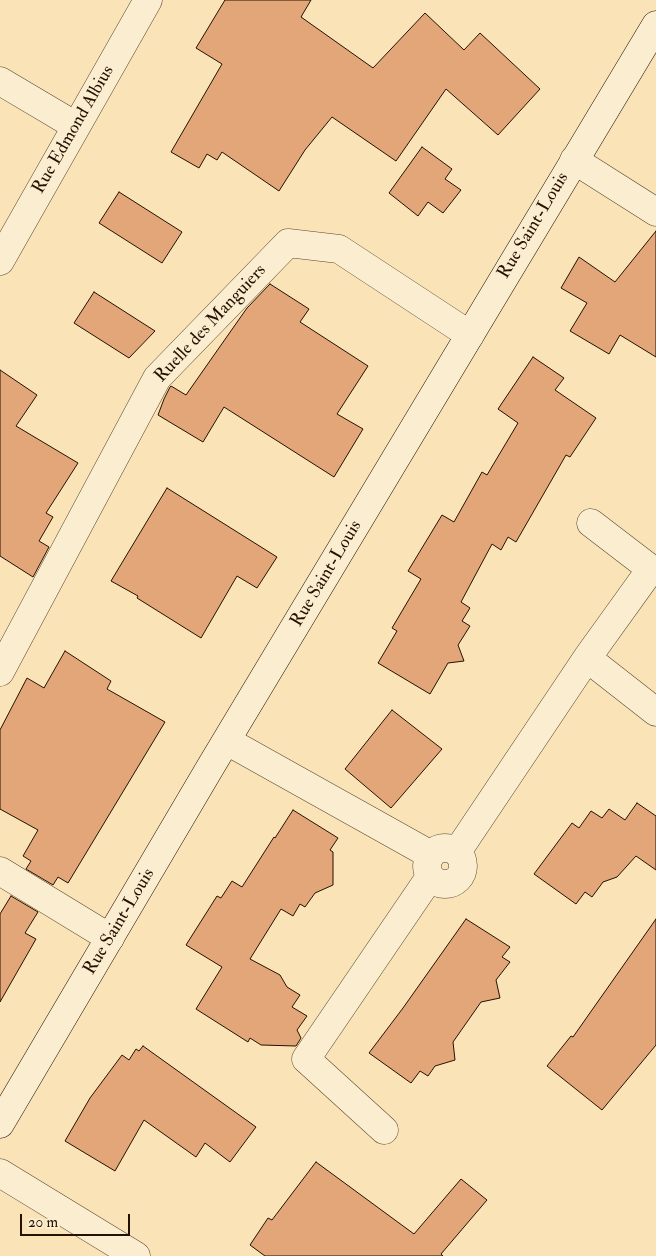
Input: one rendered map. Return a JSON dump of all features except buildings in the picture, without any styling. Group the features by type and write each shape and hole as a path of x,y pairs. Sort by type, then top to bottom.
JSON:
{"street":[{"name":"Rue Edmond Albius","path":"0,261 148,0"},
{"name":"Rue Saint-Louis","path":"0,1124 656,25"},
{"path":"0,81 76,126"},
{"path":"574,160 656,212"},
{"name":"Ruelle des Manguiers","path":"0,672 157,378 288,243 339,249 470,335"},
{"path":"384,1130 306,1058 439,861 651,569 591,523"},
{"path":"587,658 656,712"},
{"path":"227,741 439,861"},
{"path":"0,871 110,938"},
{"path":"0,1174 136,1256"}]}
